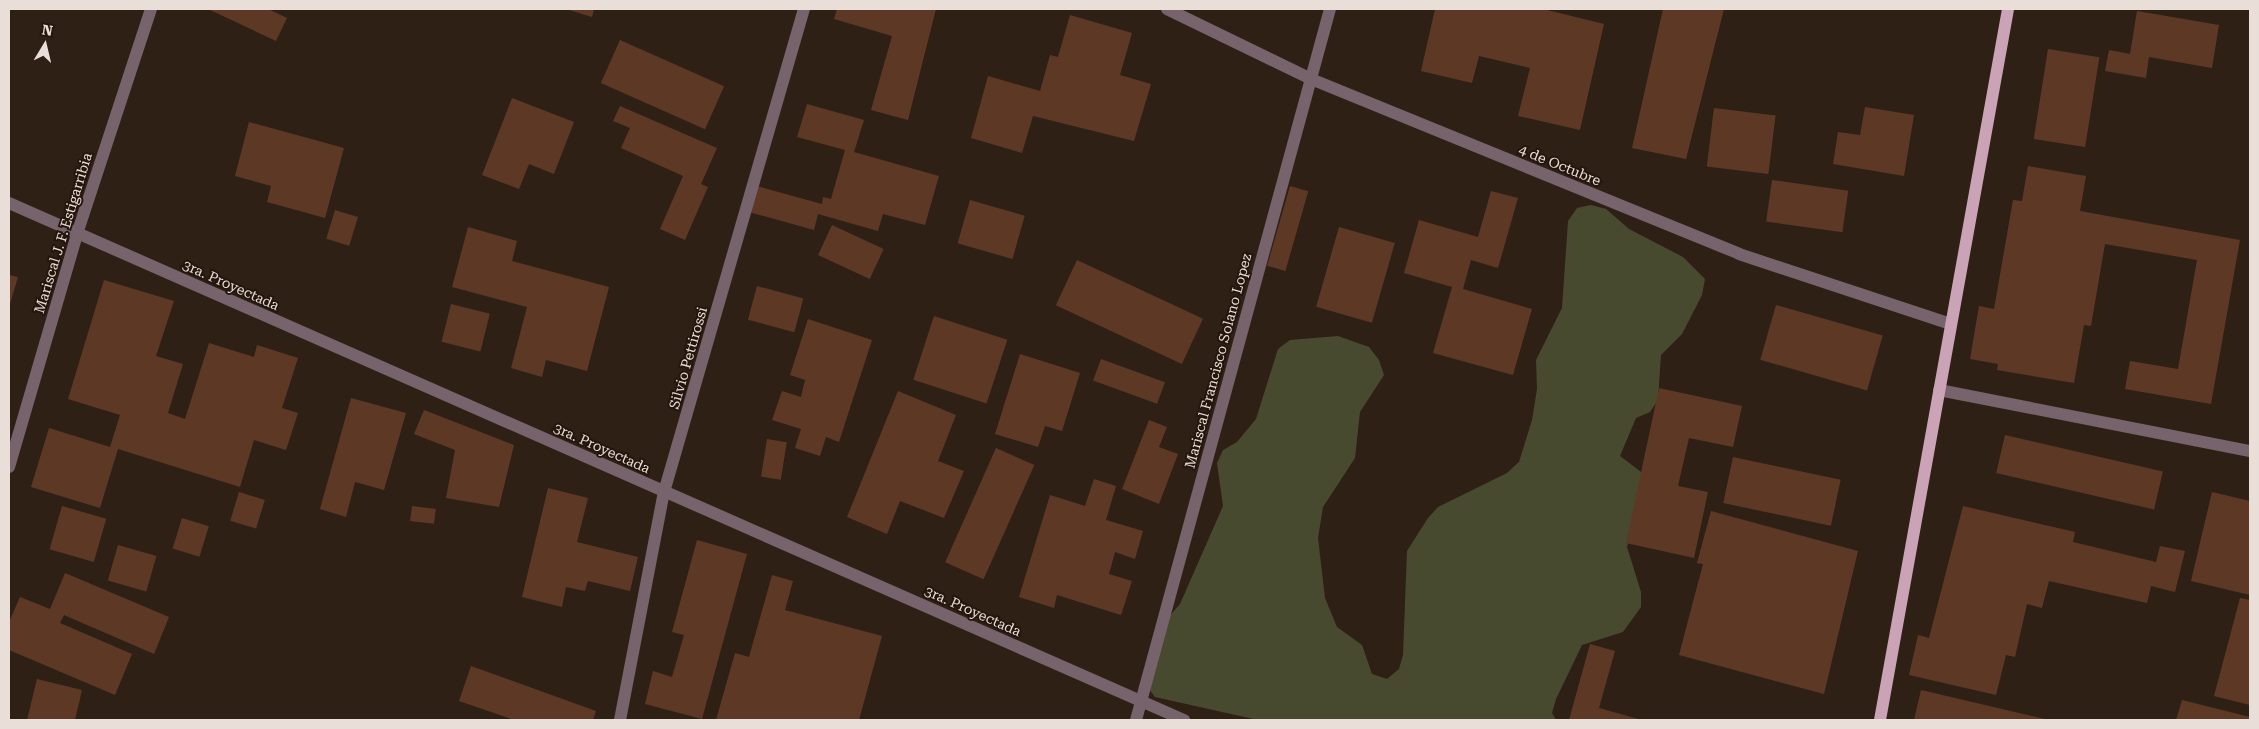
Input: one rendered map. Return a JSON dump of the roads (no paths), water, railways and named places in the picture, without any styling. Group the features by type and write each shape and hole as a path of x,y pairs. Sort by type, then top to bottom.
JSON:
{"main road":[{"path":"1880,720 2008,9"}],"street":[{"name":"Mariscal J. F. Estigarribia","path":"9,468 76,234 151,9"},
{"name":"Silvio Pettirossi","path":"620,720 664,492 804,9"},
{"name":"4 de Octubre","path":"1167,9 1311,79 1738,254 1951,324"},
{"name":"Mariscal Francisco Solano Lopez","path":"1136,720 1330,9"},
{"name":"3ra. Proyectada","path":"9,203 1184,720"},
{"path":"1939,390 2250,452"}]}
